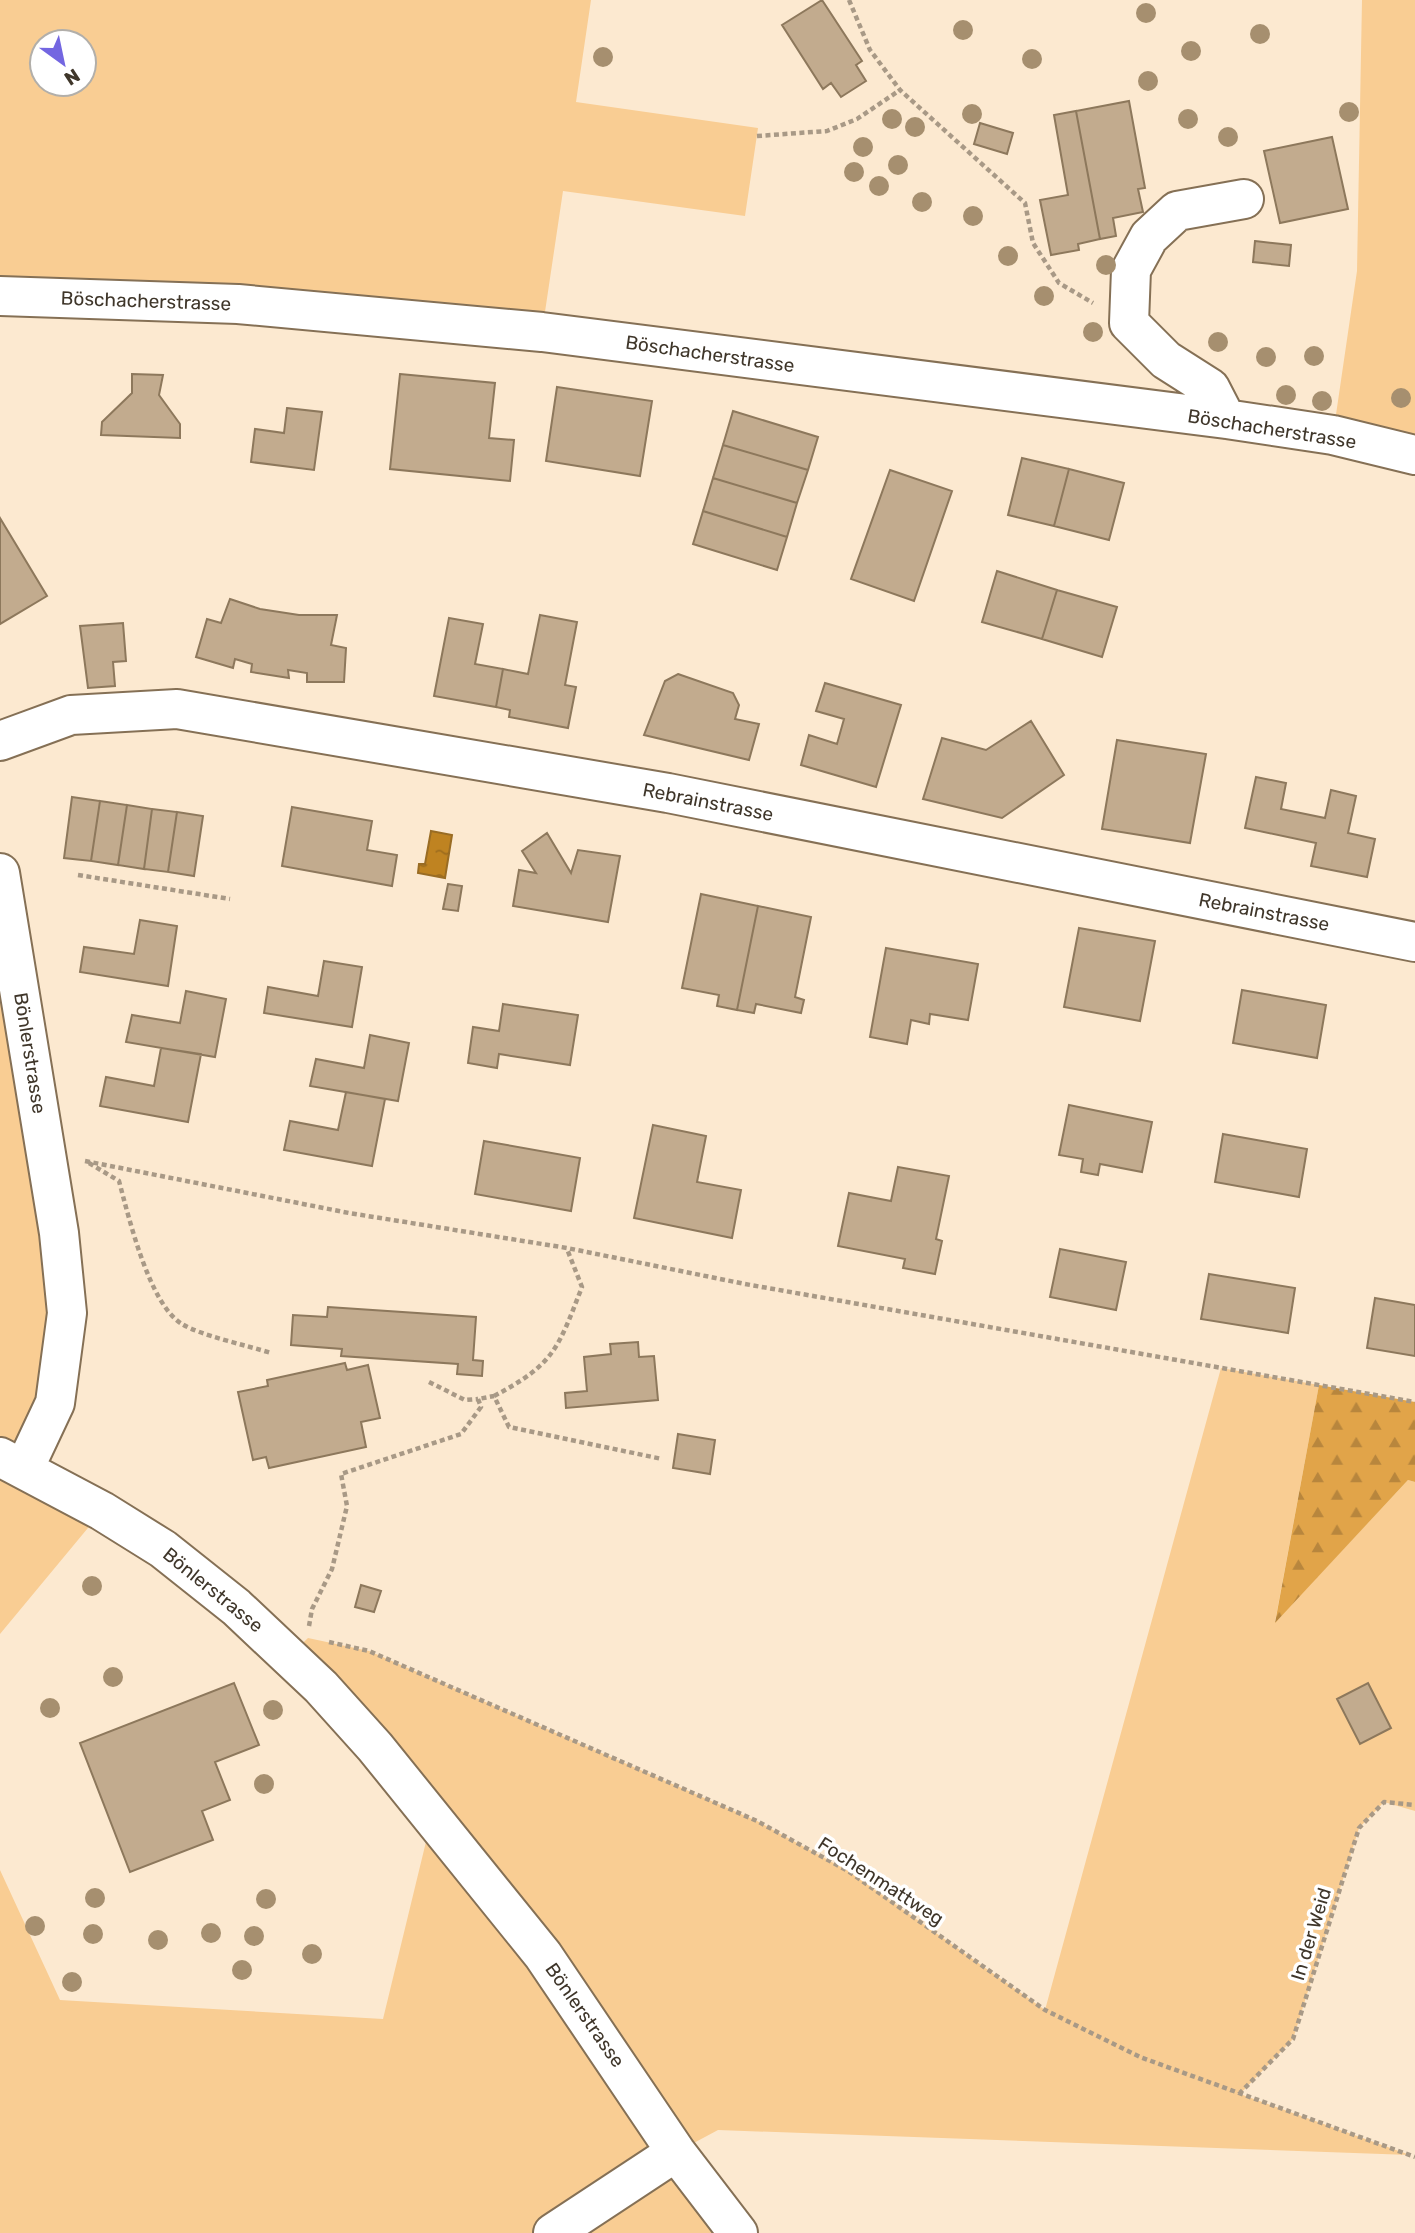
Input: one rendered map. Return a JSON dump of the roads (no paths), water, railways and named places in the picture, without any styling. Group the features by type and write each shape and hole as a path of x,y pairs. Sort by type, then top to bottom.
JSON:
{"street":[{"path":"1226,419 1210,388 1166,360 1129,323 1131,270 1149,237 1177,211 1244,199"},
{"name":"Böschacherstrasse","path":"0,296 238,304 528,331 1226,419 1333,435 1415,455"},
{"name":"Rebrainstrasse","path":"0,741 71,715 177,709 262,726 668,793 1415,942"},
{"name":"Bönlerstrasse","path":"0,873 59,1233 67,1313 55,1403 12,1463 163,1549 299,1646 374,1747 542,1955 676,2152 738,2233"},
{"path":"553,2233 676,2152"}],"water":[{"path":"431,831 452,835 445,878 418,873 419,864 425,864"}]}
